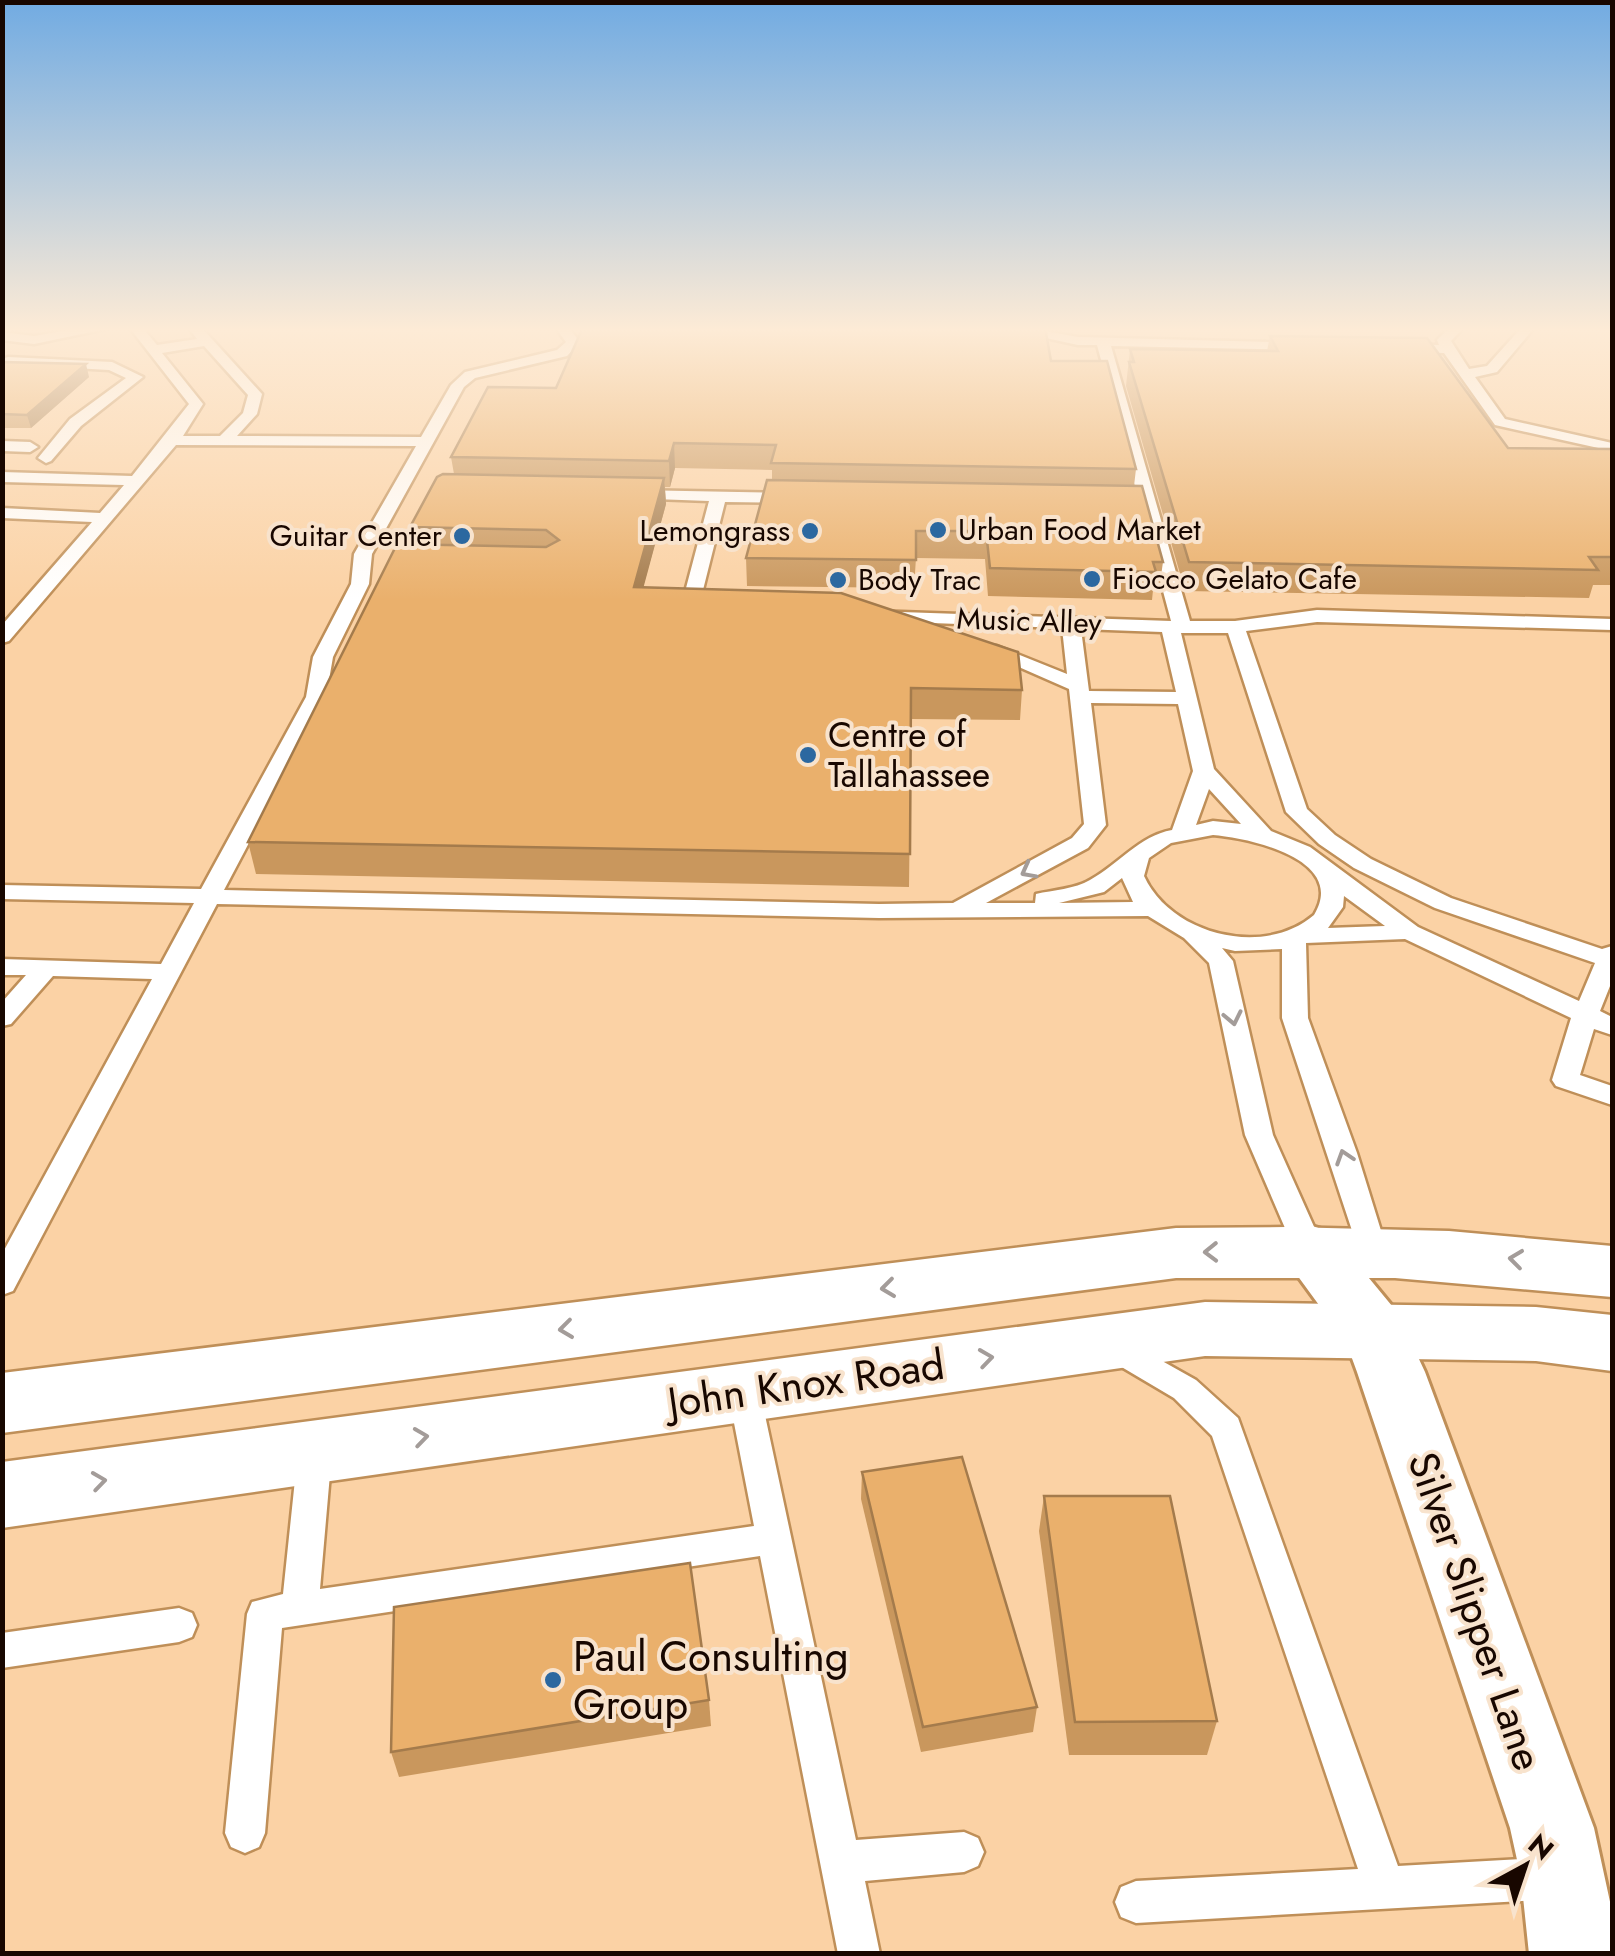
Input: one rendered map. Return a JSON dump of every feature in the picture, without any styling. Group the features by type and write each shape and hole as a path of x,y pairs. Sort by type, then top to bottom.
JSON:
{"main road":[{"path":"2,1402 1176,1252 1340,1250 1503,1257 1612,1272"},
{"name":"John Knox Road","path":"2,1495 1205,1329 1536,1334 1612,1343"}],"street":[{"name":"Silver Slipper Lane","path":"1340,1250 1374,1330 1515,1719 1580,1928"}],"lane":[{"path":"24,478 102,418"},
{"path":"7,627 105,518 186,418"},
{"path":"224,440 246,418"},
{"path":"2,1283 316,698 323,657 372,563 363,554 409,491 426,442 440,418"},
{"path":"1120,418 1139,504 1176,626 1204,771 1263,836"},
{"path":"1497,418 1612,447"},
{"path":"172,440 426,442"},
{"path":"2,446 30,447"},
{"path":"2,477 136,481"},
{"path":"619,495 815,498"},
{"path":"718,496 690,607 724,608"},
{"path":"4,515 105,518"},
{"name":"Music Alley","path":"860,614 1234,627 1317,616 1612,624"},
{"path":"907,616 1079,691 1187,698"},
{"path":"956,910 1080,843 1095,825 1071,622"},
{"path":"1234,627 1297,812 1307,822 1336,845 1403,885 1611,956 1585,1016 1565,1080 1612,1096"},
{"path":"1183,830 1204,771"},
{"path":"1000,908 1096,887 1157,839 1183,830 1213,828 1263,836 1303,852 1409,932 1612,1027"},
{"path":"1140,853 1132,871 1135,890 1150,910 1192,933 1221,961 1259,1135 1340,1250"},
{"path":"1298,937 1323,923 1334,906 1334,888 1322,869"},
{"path":"2,892 956,910 1150,910"},
{"path":"1192,933 1241,944 1409,932"},
{"path":"1298,937 1295,1018 1343,1153 1340,1250"},
{"path":"2,967 169,972"},
{"path":"2,1018 47,968"},
{"path":"1106,1342 1185,1389 1226,1428 1384,1888"},
{"path":"744,1392 859,1954"},
{"path":"300,1608 315,1452"},
{"path":"245,1833 265,1614 774,1538"},
{"path":"2,1651 179,1625"},
{"path":"840,1862 964,1852"},
{"path":"1136,1902 1384,1888 1580,1928"}],"building":[{"path":"471,418 1122,418 1136,469 771,463 776,445 674,443 669,461 451,457"},
{"path":"1146,418 1486,418 1508,448 1612,449 1612,557 1589,557 1598,570 1189,562"},
{"path":"443,474 664,478 634,587 841,593 1018,652 1022,690 911,688 910,854 248,842 397,544 546,547 559,540 546,530 410,527 437,477"},
{"path":"767,480 1142,486 1163,562 1153,562 1156,572 990,568 986,531 916,531 916,560 746,558"},
{"path":"962,1457 1037,1707 923,1727 862,1472"},
{"path":"1044,1496 1170,1496 1217,1721 1075,1722"},
{"name":"Paul Consulting Group","path":"690,1563 709,1700 391,1752 394,1607"}],"place":[{"name":"Urban Food Market","path":"938,530"},
{"name":"Lemongrass","path":"810,531"},
{"name":"Guitar Center","path":"462,536"},
{"name":"Fiocco Gelato Cafe","path":"1092,579"},
{"name":"Body Trac","path":"838,580"},
{"name":"Centre of Tallahassee","path":"808,755"},
{"name":"Paul Consulting Group","path":"553,1680"}]}
